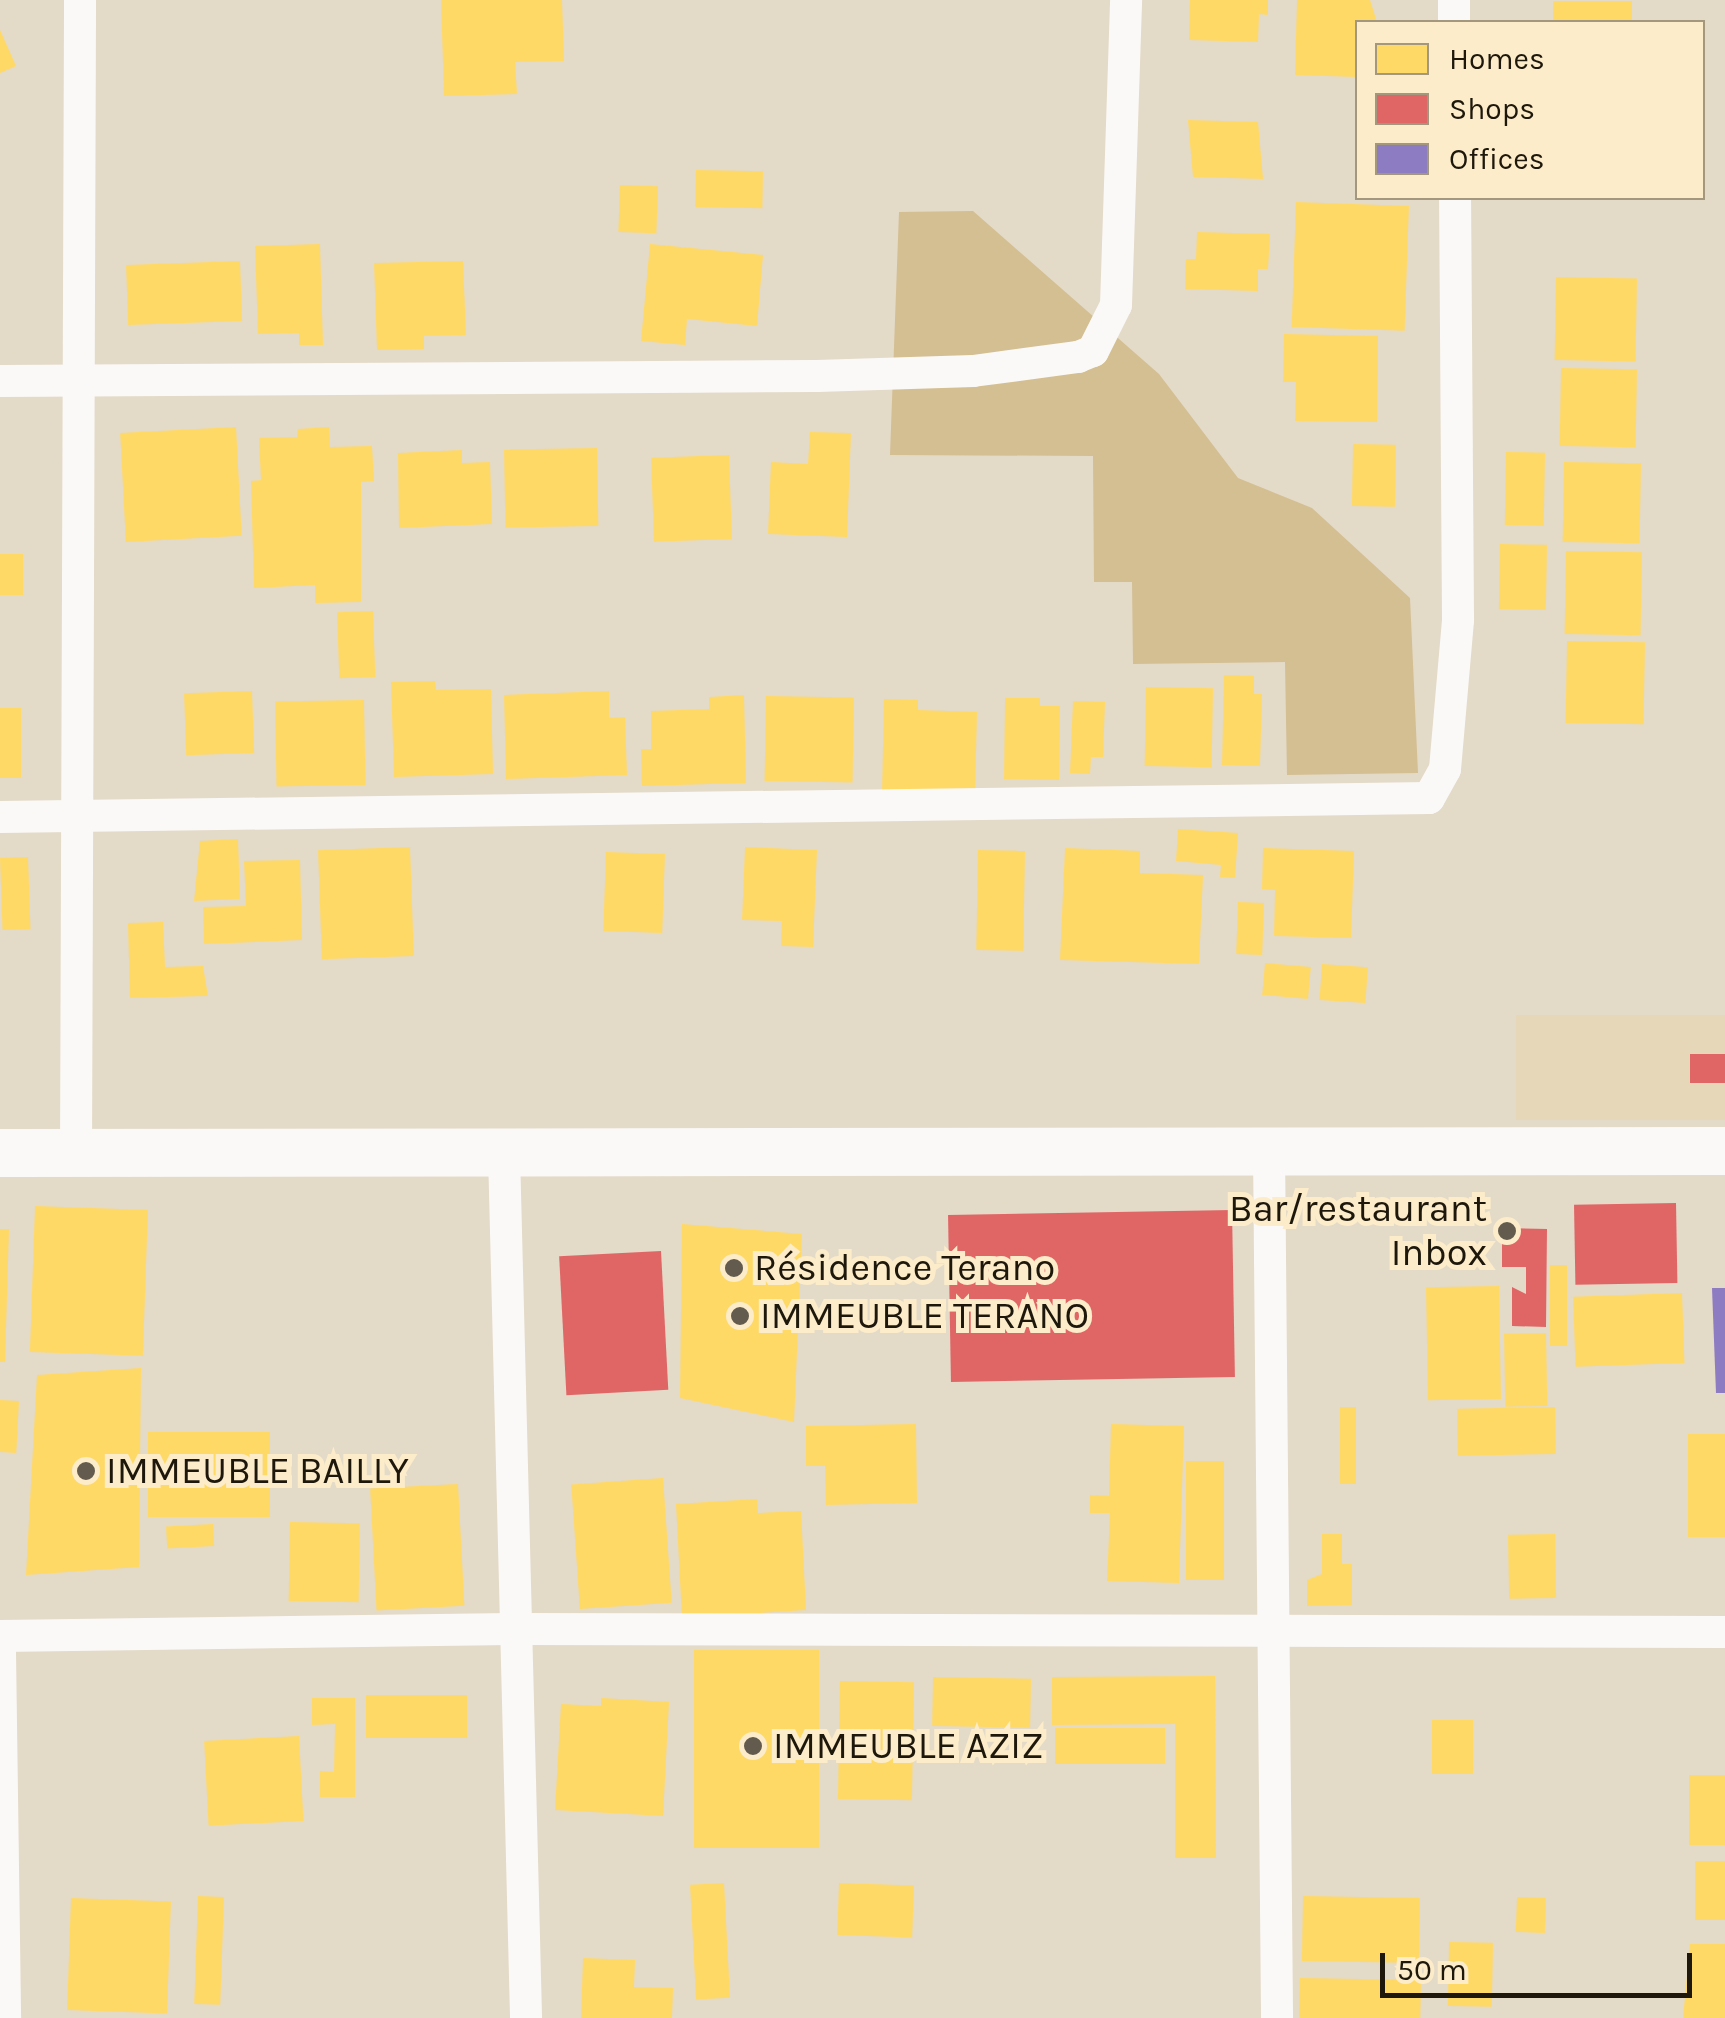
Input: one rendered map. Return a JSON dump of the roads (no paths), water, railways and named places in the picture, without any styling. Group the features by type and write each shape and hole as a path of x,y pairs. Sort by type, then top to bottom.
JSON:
{"street":[{"path":"76,1154 80,0"},
{"path":"0,381 817,376 974,371 1078,357 1092,351 1116,305 1126,0"},
{"path":"0,817 1429,798 1445,769 1458,620 1455,200"},
{"path":"1269,1149 1277,2018"},
{"path":"0,1153 1725,1151"},
{"path":"504,1153 513,1629 526,2018"},
{"path":"0,1636 513,1629 1274,1635 1725,1632"},
{"path":"0,1652 5,2018"}],"place":[{"name":"Bar/restaurant Inbox","path":"1507,1231"},
{"name":"Résidence Terano","path":"734,1268"},
{"name":"IMMEUBLE TERANO","path":"740,1316"},
{"name":"IMMEUBLE BAILLY","path":"86,1471"},
{"name":"IMMEUBLE AZIZ","path":"753,1746"}]}
